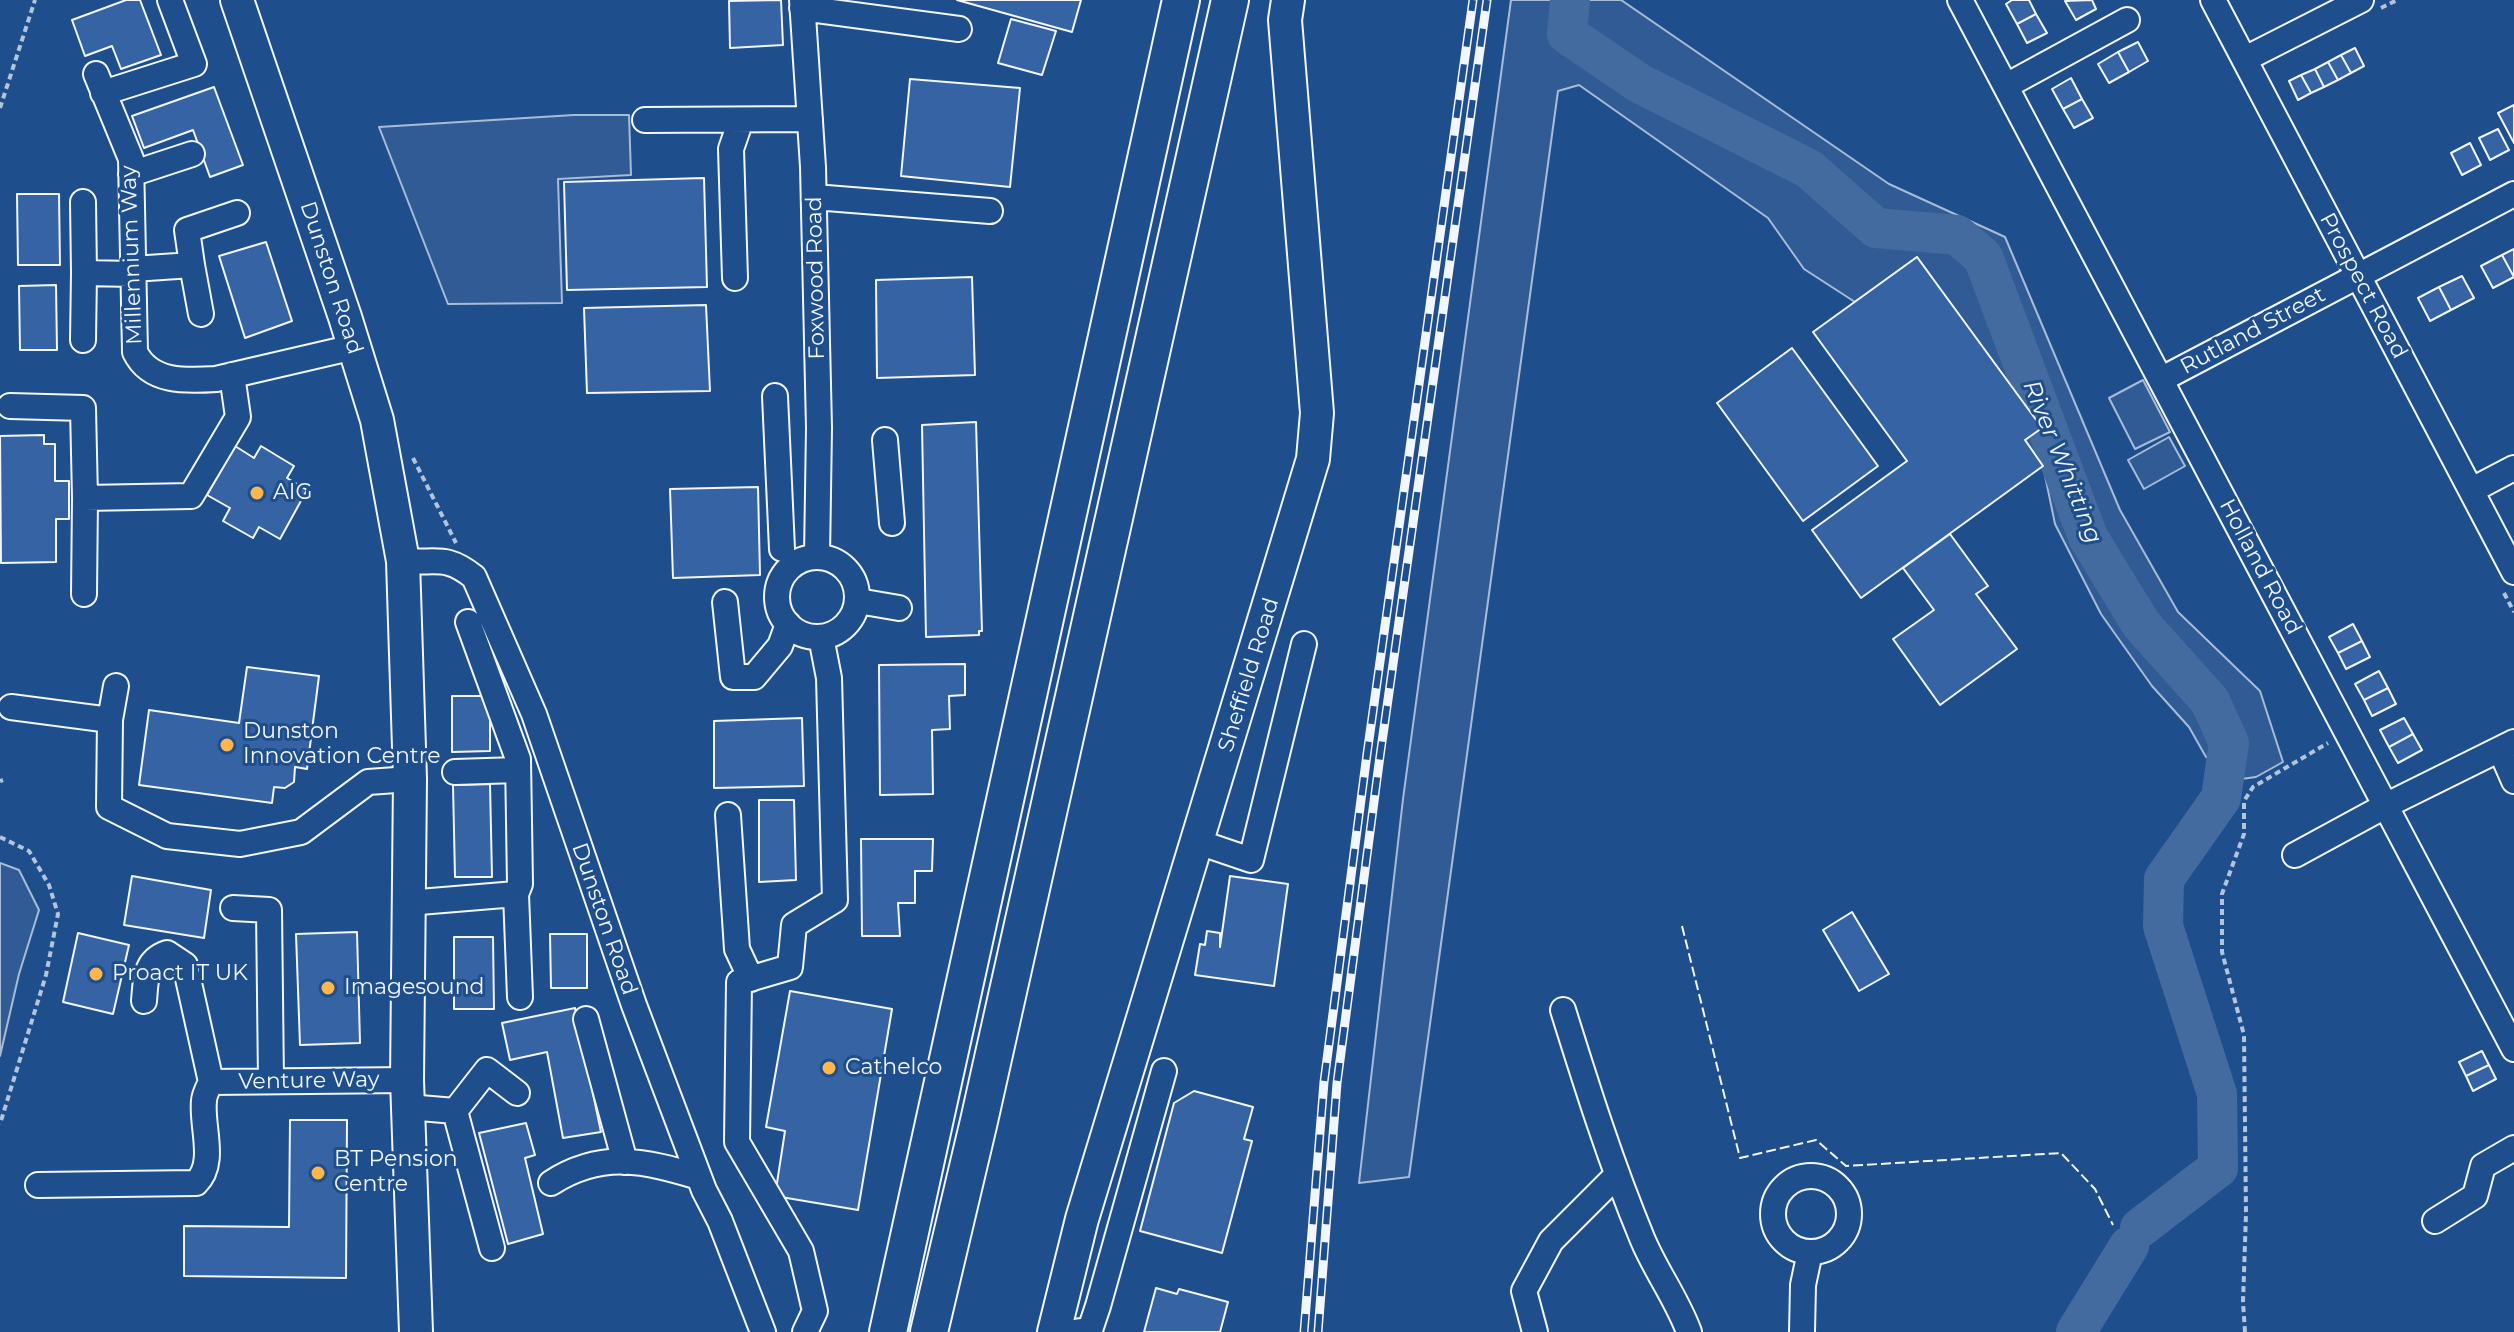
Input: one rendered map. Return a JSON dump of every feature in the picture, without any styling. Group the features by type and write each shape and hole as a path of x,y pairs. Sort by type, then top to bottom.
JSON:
{"highway":[{"path":"888,1332 1181,0"},
{"path":"929,1332 1230,0"}],"main road":[{"name":"Dunston Road","path":"237,0 377,420 403,561 410,779 407,1093 416,1332"},
{"name":"Sheffield Road","path":"1064,1331 1082,1219 1313,459 1317,413 1285,20 1288,0"}],"street":[{"name":"Millennium Way","path":"170,0 194,64 100,83 131,159 135,352 140,362 163,377 196,381 354,347"},
{"name":"Holland Road","path":"1960,0 2514,1049"},
{"name":"Prospect Road","path":"2213,0 2472,490 2507,578"},
{"path":"802,4 959,29"},
{"name":"Foxwood Road","path":"802,4 814,197 819,428 817,556"},
{"path":"2245,59 2365,7"},
{"path":"2006,86 2127,20"},
{"path":"645,120 810,119"},
{"path":"735,278 731,149 741,120"},
{"path":"131,174 192,154"},
{"name":"Rutland Street","path":"2162,379 2514,194"},
{"path":"814,197 990,211"},
{"path":"83,202 83,340"},
{"path":"201,314 187,230 237,213"},
{"path":"84,273 133,272 192,265"},
{"path":"85,498 191,496 238,417 232,375"},
{"path":"775,396 782,549"},
{"path":"10,406 83,408 84,594"},
{"path":"777,428 819,428"},
{"path":"885,440 892,523"},
{"path":"2472,490 2514,468"},
{"path":"817,556 842,565 857,588 858,601 846,626 821,637 809,636 788,624 777,600 783,575 792,565 817,556"},
{"path":"403,561 438,560 458,564 474,577"},
{"name":"Dunston Road","path":"474,577 534,714 634,1005 699,1177 763,1332"},
{"path":"858,601 899,608"},
{"path":"725,602 733,677 754,677 780,646 788,624"},
{"path":"468,622 518,759 520,884 516,894 520,997"},
{"path":"745,980 790,967 794,925 835,900 829,678 821,637"},
{"path":"1198,842 1251,860 1304,644"},
{"path":"116,686 110,720 109,807 167,836 240,844 301,832 368,782 410,779"},
{"path":"11,707 110,720"},
{"path":"2295,855 2507,746 2514,781"},
{"path":"455,772 518,770"},
{"path":"728,815 737,949 745,980 737,1142 801,1251 815,1311 805,1332"},
{"path":"407,903 516,894"},
{"path":"233,908 269,910 271,1081"},
{"path":"38,1185 196,1183 205,1170 204,1099 211,1082 185,965 167,953 149,964 144,1001"},
{"path":"1563,1010 1617,1175 1644,1242 1689,1332"},
{"path":"586,1019 625,1162"},
{"path":"492,1248 455,1111 487,1070 517,1093"},
{"path":"1064,1331 1090,1330 1164,1071"},
{"name":"Venture Way","path":"211,1082 271,1081 407,1093 455,1111"},
{"path":"2435,1221 2475,1196 2483,1166 2514,1148"},
{"path":"551,1183 570,1170 625,1162 654,1163 699,1177"},
{"path":"1535,1332 1524,1291 1551,1241 1617,1175"},
{"path":"1802,1332 1803,1285 1810,1252"}],"path":[{"path":"0,108 35,0"},
{"path":"2365,7 2397,0"},
{"path":"407,446 474,577"},
{"path":"2507,578 2514,612"},
{"path":"2245,1332 2244,1035 2222,952 2222,894 2244,834 2244,801 2253,787 2347,732"},
{"path":"0,837 29,851 49,885 58,914 46,975 0,1124"}],"shaded area":[{"path":"1511,0 1621,0 1889,184 2005,237 2120,510 2178,612 2260,691 2283,762 2256,777 2241,779 2206,757 2189,727 2152,686 2101,614 2055,524 2043,466 2025,440 2041,428 1917,257 1855,302 1804,269 1768,218 1579,85 1558,91 1409,1177 1359,1183 1403,799"},
{"path":"574,115 629,115 631,175 558,179 562,303 448,304 379,127"},
{"path":"2143,380 2170,432 2135,449 2109,398"},
{"path":"2169,437 2185,466 2144,489 2128,460"},
{"path":"0,863 19,870 39,910 19,974 0,1056"}],"building":[{"path":"126,0 140,0 161,55 121,69 112,46 85,56 72,20"},
{"path":"781,0 783,45 730,48 729,1"},
{"path":"957,0 1081,0 1072,32"},
{"path":"2012,0 2029,0 2036,14 2017,24 2006,4"},
{"path":"2092,0 2096,9 2076,20 2065,1"},
{"path":"2036,14 2047,33 2027,43 2017,24"},
{"path":"1011,19 1056,31 1042,75 998,63"},
{"path":"2138,42 2148,61 2129,72 2118,52"},
{"path":"2355,48 2364,66 2351,73 2341,55"},
{"path":"2118,52 2129,72 2109,83 2098,64"},
{"path":"2341,55 2351,73 2338,80 2328,62"},
{"path":"2328,62 2338,80 2324,87 2315,69"},
{"path":"2315,69 2324,87 2311,93 2301,75"},
{"path":"2301,75 2311,93 2298,100 2289,81"},
{"path":"2071,78 2082,99 2063,109 2052,89"},
{"path":"910,79 1020,88 1010,187 901,176"},
{"path":"214,87 243,165 210,177 193,130 144,148 132,116"},
{"path":"2082,99 2093,118 2074,128 2063,109"},
{"path":"2514,105 2514,143 2498,113"},
{"path":"2498,129 2509,150 2490,160 2479,138"},
{"path":"2470,143 2481,165 2462,175 2451,153"},
{"path":"704,178 707,287 567,290 564,182"},
{"path":"17,194 59,194 60,265 18,265"},
{"path":"266,242 292,321 245,338 219,256"},
{"path":"2514,249 2514,277 2502,255"},
{"path":"2502,255 2514,277 2493,288 2481,266"},
{"path":"1917,257 2042,428 2025,440 2043,466 1861,598 1812,530 1907,461 1813,332"},
{"path":"2462,276 2474,298 2451,310 2439,287"},
{"path":"972,277 975,375 877,378 876,280"},
{"path":"56,285 57,350 20,350 19,286"},
{"path":"2439,287 2451,310 2430,321 2418,298"},
{"path":"706,305 710,391 587,393 584,308"},
{"path":"1792,348 1878,466 1803,521 1717,403"},
{"path":"976,422 982,631 979,635 926,637 922,425"},
{"path":"44,435 44,444 55,444 55,481 69,481 69,519 56,519 56,562 1,563 0,436"},
{"name":"AIG","path":"235,446 254,458 261,446 294,466 287,478 307,490 280,539 259,527 253,538 223,521 230,508 207,495"},
{"path":"758,487 760,575 673,578 670,489"},
{"path":"1950,534 1988,586 1976,594 2017,649 1940,705 1893,639 1934,610 1903,568"},
{"path":"2353,624 2362,641 2338,653 2329,637"},
{"path":"2362,641 2370,657 2346,669 2338,653"},
{"path":"965,664 965,695 949,696 950,729 932,730 933,794 880,795 879,665"},
{"name":"Dunston Innovation Centre","path":"247,667 319,676 307,769 295,767 294,782 285,788 274,787 272,803 139,785 149,710 239,723"},
{"path":"2379,671 2388,688 2364,700 2355,684"},
{"path":"2388,688 2396,704 2372,716 2364,700"},
{"path":"452,696 490,696 490,751 452,752"},
{"path":"802,718 804,786 714,788 714,721"},
{"path":"2404,718 2413,734 2389,747 2380,730"},
{"path":"2413,734 2422,750 2398,763 2389,747"},
{"path":"490,784 492,877 455,877 453,785"},
{"path":"759,800 794,800 796,880 759,882"},
{"path":"861,839 933,839 932,871 915,871 915,903 898,903 900,936 862,936"},
{"path":"132,876 211,890 204,938 124,925"},
{"path":"1230,876 1288,884 1274,986 1195,975 1200,944 1205,945 1207,931 1220,933 1220,947"},
{"path":"1852,912 1889,974 1859,991 1823,930"},
{"name":"Imagesound","path":"357,932 360,1043 300,1045 296,934"},
{"name":"Proact IT UK","path":"78,933 129,945 113,1014 63,1002"},
{"path":"550,934 587,934 587,988 551,988"},
{"path":"454,937 493,937 494,1009 454,1009"},
{"name":"Cathelco","path":"790,991 892,1009 858,1210 775,1196 785,1131 766,1127"},
{"path":"575,1008 601,1132 563,1138 547,1052 510,1060 502,1023"},
{"path":"2482,1051 2489,1065 2466,1076 2459,1062"},
{"path":"2489,1065 2496,1079 2473,1091 2466,1076"},
{"path":"1194,1091 1253,1107 1244,1139 1252,1141 1222,1253 1140,1231 1174,1103"},
{"name":"BT Pension Centre","path":"290,1120 347,1120 346,1278 184,1276 184,1226 289,1227"},
{"path":"526,1123 535,1155 525,1158 543,1234 508,1244 479,1133"},
{"path":"1156,1288 1177,1294 1179,1289 1228,1302 1220,1332 1144,1332"}],"waterway":[{"name":"River Whitting","path":"1570,0 1567,34 1639,83 1809,169 1876,228 1957,235 1983,257 2088,537 2141,624 2210,701 2229,743 2221,798 2164,879 2163,926 2217,1094 2218,1168 2140,1228"},
{"name":"River Whitting","path":"2076,1332 2129,1246"}],"railway":[{"path":"1304,1332 1324,1082 1473,0"},
{"path":"1318,1332 1337,1083 1487,0"}],"fence":[{"path":"1682,926 1740,1158 1816,1140 1846,1166 2061,1153 2095,1189 2113,1225"}],"place":[{"name":"AIG","path":"257,493"},
{"name":"Dunston Innovation Centre","path":"227,745"},
{"name":"Proact IT UK","path":"96,974"},
{"name":"Imagesound","path":"328,988"},
{"name":"Cathelco","path":"829,1068"},
{"name":"BT Pension Centre","path":"318,1173"}]}
